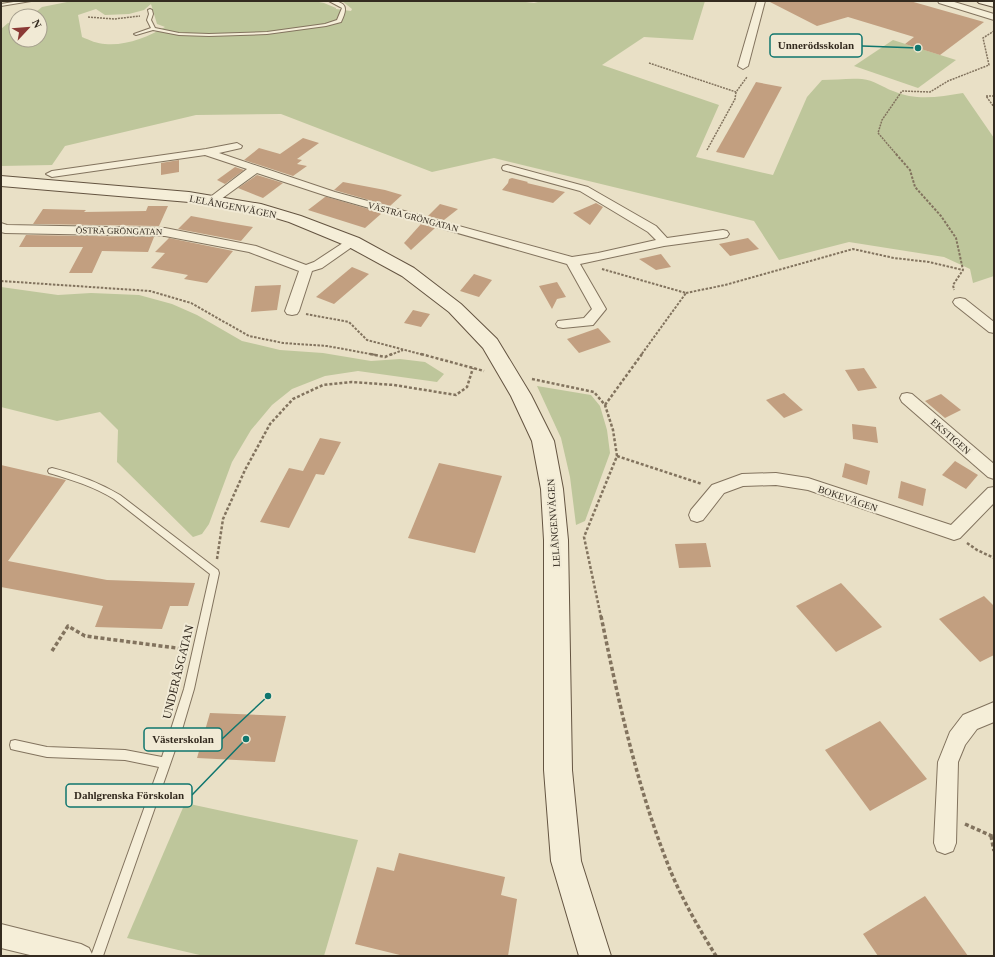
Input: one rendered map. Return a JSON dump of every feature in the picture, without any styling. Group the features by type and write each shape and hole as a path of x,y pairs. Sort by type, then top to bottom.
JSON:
{"street":[{"path":"743,66 761,1"},
{"path":"942,1 994,17"},
{"path":"983,1 994,4"},
{"name":"VÄSTRA GRÖNGATAN","path":"52,174 206,152 237,146"},
{"name":"VÄSTRA GRÖNGATAN","path":"206,152 331,194 572,261 598,257 664,242 723,234"},
{"path":"213,200 256,168"},
{"path":"507,168 584,189 652,229 664,242"},
{"name":"LELÅNGENVÄGEN","path":"1,181 213,200 261,209 295,219 353,242 408,272 455,308 490,344 517,388 543,441 552,489 556,540 558,770 566,861 594,956"},
{"name":"ÖSTRA GRÖNGATAN","path":"1,227 5,229 166,232 252,249 306,269"},
{"path":"292,311 306,269 318,265 353,242"},
{"path":"563,324 588,322 599,309 572,261"},
{"path":"960,302 994,329"},
{"name":"EKSTIGEN","path":"907,398 994,473"},
{"name":"BOKEVÄGEN","path":"696,515 718,489 742,480 776,479 808,484 954,533"},
{"path":"954,533 994,493"},
{"path":"945,843 948,762 957,739 970,722 994,712"},
{"path":"1,936 81,956"}],"lane":[{"path":"136,34 153,29 184,34 225,35 274,33 326,25 339,21 345,12 342,5 331,1"},
{"path":"1,5 30,2"},
{"path":"150,10 151,16 149,20 153,29"},
{"path":"52,471 87,480 102,487 215,573"},
{"name":"UNDERÅSGATAN","path":"97,956 165,763 188,689 215,573"},
{"path":"15,745 52,752 125,756 165,763"}],"path":[{"path":"88,17 114,20 151,16"},
{"path":"960,302 954,295 953,286 963,270 956,238 941,216 915,187 910,170 878,133 882,120 902,91 930,92 948,81 989,64 983,38 994,31"},
{"path":"649,63 736,92"},
{"path":"707,150 735,99 736,92 748,79 743,66"},
{"path":"994,96 986,96 994,107"},
{"path":"572,261 686,293 732,283 853,249 894,258 930,262 963,270"},
{"path":"1,281 76,285 150,292 191,303 249,336 283,342 327,346 385,357 403,350"},
{"path":"605,405 686,293"},
{"path":"292,311 349,322 367,340 484,371"},
{"path":"215,573 223,519 245,470 270,424 293,399 323,385 352,382 394,386 456,395 467,387 473,368"},
{"path":"525,378 594,392 605,405 613,430 617,456 584,537 616,689 640,786 667,863 700,930 716,956"},
{"path":"617,456 718,489"},
{"path":"954,533 977,550 994,558"},
{"path":"52,651 68,626 86,636 184,649"},
{"path":"946,816 992,836 994,851"}],"green space":[{"path":"72,1 314,1 324,3 336,9 351,11 352,9 342,1 518,1 534,3 542,1 705,1 693,40 644,37 602,65 719,105 696,157 773,175 807,97 822,80 862,79 874,82 902,94 919,97 936,97 963,93 994,138 994,276 973,283 970,269 944,257 849,242 779,260 754,221 494,158 432,172 281,114 196,115 65,146 52,165 1,166 1,29 8,23 8,48 48,48 48,8 41,8","holes":["151,4 157,24 165,27 129,42 121,44 102,44 82,37 78,15 96,9 105,15 129,14 144,10"]},
{"path":"893,40 956,60 918,88 854,66"},
{"path":"1,287 58,295 91,293 139,295 172,304 197,315 242,341 280,350 323,353 371,361 400,359 425,362 444,374 437,382 358,371 325,376 292,389 272,405 251,430 232,462 209,524 202,534 193,537 117,462 118,430 100,412 57,421 1,407"},
{"path":"537,386 591,395 600,406 607,430 610,453 585,521 576,525 570,477 561,438"},
{"path":"185,803 358,840 324,956 204,956 127,938"}],"building":[{"path":"768,1 910,1 984,22 940,55 905,44 914,37 848,17 817,26"},
{"path":"756,82 782,87 744,158 716,152"},
{"path":"303,138 319,143 297,159 302,160 297,164 307,166 293,176 244,160 259,148 280,154"},
{"path":"179,160 179,172 161,175 161,163"},
{"path":"235,167 244,170 225,184 217,180"},
{"path":"257,175 283,183 263,198 238,188"},
{"path":"512,178 565,192 553,203 502,190 508,183 509,179"},
{"path":"343,182 385,190 402,195 390,206 334,190"},
{"path":"325,197 382,213 365,228 308,210"},
{"path":"596,203 603,207 590,225 573,213"},
{"path":"440,204 458,209 444,220 428,216"},
{"path":"148,206 168,206 159,226 33,224 43,209 86,210 84,212 146,211"},
{"path":"191,216 253,227 241,241 178,229"},
{"path":"421,224 435,228 411,250 404,243"},
{"path":"26,235 154,237 148,252 102,251 92,273 69,273 83,247 19,247"},
{"path":"169,238 233,251 207,283 184,279 188,275 151,268 165,253 155,252"},
{"path":"748,238 759,249 730,256 719,244"},
{"path":"661,254 671,267 656,270 639,259"},
{"path":"352,267 369,274 334,304 316,297"},
{"path":"474,274 492,280 479,297 460,291"},
{"path":"557,282 566,297 557,299 552,309 539,286"},
{"path":"281,285 277,310 251,312 255,286"},
{"path":"413,310 430,314 421,327 404,323"},
{"path":"598,328 611,342 579,353 567,339"},
{"path":"864,368 877,388 858,391 845,370"},
{"path":"784,393 803,410 784,418 766,400"},
{"path":"941,394 961,410 945,418 925,401"},
{"path":"852,424 876,427 878,443 853,439"},
{"path":"320,438 341,442 324,475 316,474 289,528 260,522 289,468 303,471"},
{"path":"955,461 978,475 966,489 942,475"},
{"path":"439,463 502,476 475,553 408,538"},
{"path":"845,463 870,471 867,485 842,477"},
{"path":"1,465 66,480 8,561 107,580 195,583 188,606 170,606 162,629 95,627 103,606 1,587"},
{"path":"901,481 926,489 923,506 898,498"},
{"path":"706,543 711,567 679,568 675,544"},
{"path":"841,583 882,627 836,652 796,606"},
{"path":"984,596 994,606 994,655 980,662 939,619"},
{"path":"210,713 286,716 275,762 197,758"},
{"path":"880,721 927,779 870,811 825,750"},
{"path":"399,853 505,877 501,895 517,899 508,956 404,956 355,944 377,867 394,871"},
{"path":"925,896 968,956 878,956 863,934"}],"place":[{"name":"Unnerödsskolan","path":"918,48"},
{"name":"Västerskolan","path":"268,696"},
{"name":"Dahlgrenska Förskolan","path":"246,739"}]}
